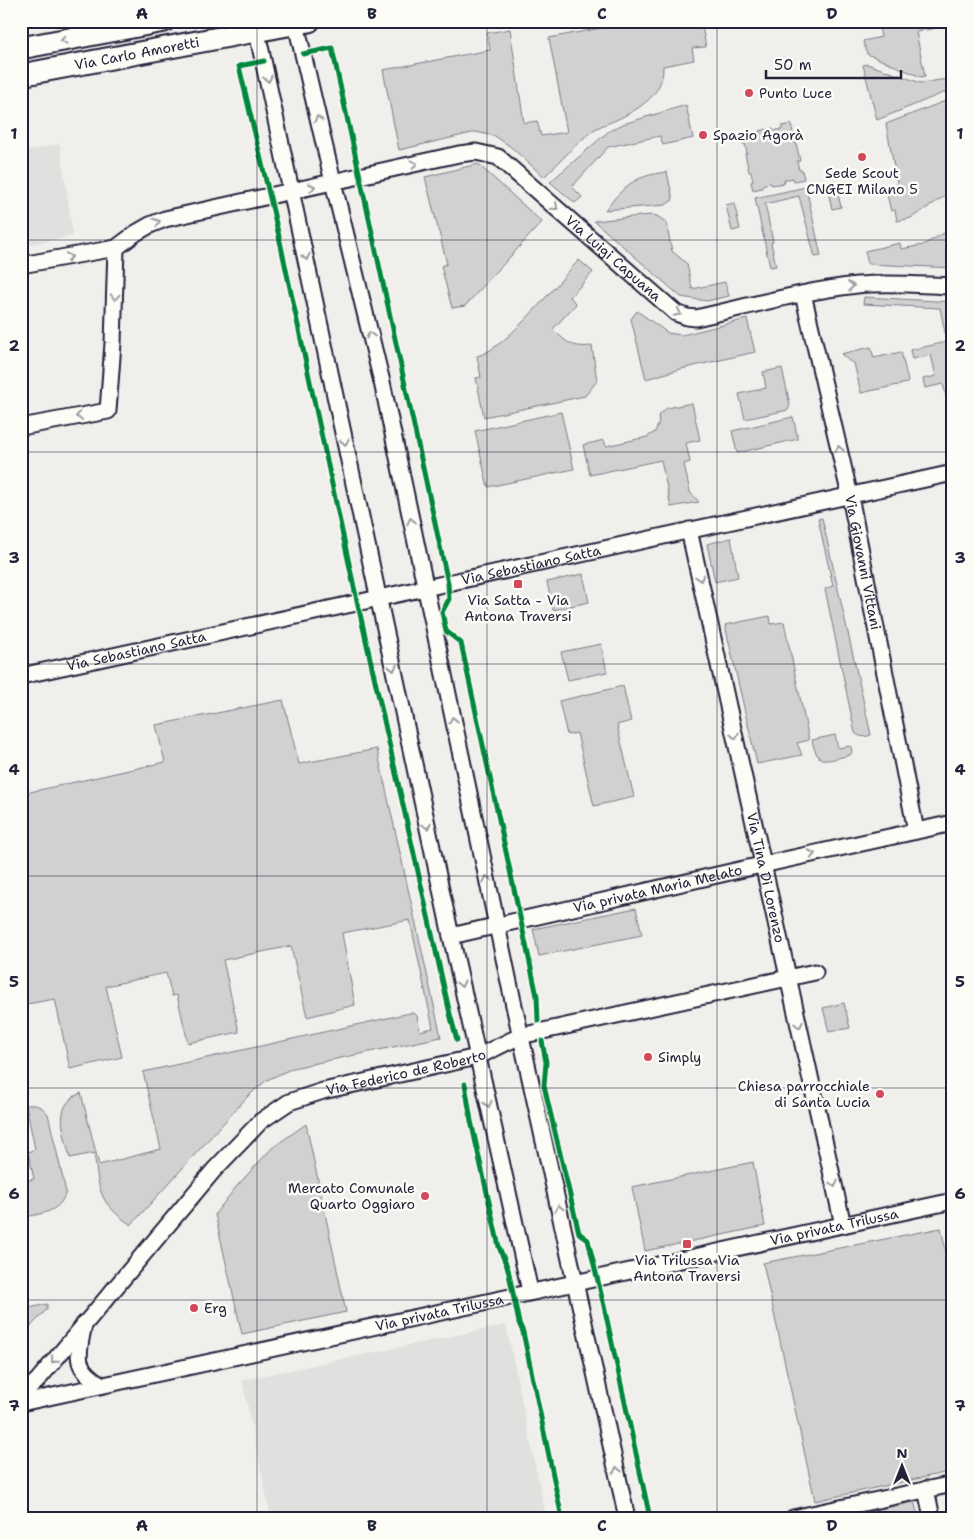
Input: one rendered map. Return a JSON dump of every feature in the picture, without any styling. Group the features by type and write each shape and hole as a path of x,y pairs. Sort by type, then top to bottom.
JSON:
{"street":[{"name":"Via Carlo Amoretti","path":"21,48 164,21"},
{"name":"Via Carlo Amoretti","path":"21,75 260,27 300,22"},
{"path":"300,22 333,182 382,382 520,1036 627,1518"},
{"path":"260,27 292,191 378,599 530,1292"},
{"name":"Via Luigi Capuana","path":"116,248 136,232 165,219 459,154 476,152 498,157 676,313 687,317 696,318 803,294 876,284 953,286"},
{"path":"21,265 116,248 113,343 108,411 21,427"},
{"name":"Via Giovanni Vittani","path":"803,294 850,496 916,831"},
{"name":"Via Sebastiano Satta","path":"21,676 953,473"},
{"name":"Via Tina Di Lorenzo","path":"689,530 844,1225"},
{"name":"Via privata Maria Melato","path":"451,936 764,864 953,823"},
{"name":"Via Federico de Roberto","path":"21,1395 37,1381 214,1170 261,1121 289,1102 323,1091 478,1057 520,1036 815,972"},
{"name":"Via privata Trilussa","path":"102,1385 953,1201"},
{"path":"84,1323 79,1351 80,1364 88,1376 102,1385"},
{"path":"21,1403 102,1385"},
{"path":"793,1518 953,1484"},
{"path":"926,1490 932,1518"}],"shaded area":[{"path":"638,21 701,21 706,47 692,48 694,60 663,66 659,85 649,99 634,111 588,134 544,177 511,147 495,136 476,132 399,150 383,70 490,50 487,33 510,29 524,123 537,121 541,136 567,132 549,38"},
{"path":"878,21 953,21 953,25 916,32 925,76 921,77 867,54 863,41 881,37"},
{"path":"867,64 921,83 953,78 953,89 877,120 863,65"},
{"path":"953,98 953,191 911,218 897,221 895,210 891,211 887,195 899,193 886,124"},
{"path":"686,105 693,138 663,145 660,136 608,147 572,187 582,197 575,203 550,182 609,131 623,124"},
{"path":"791,124 793,143 796,142 800,161 797,161 799,170 802,170 804,179 794,181 793,178 784,180 785,183 772,185 771,183 753,190 751,172 749,172 745,154 747,153 745,144 742,144 740,135 750,133 751,136 760,134 759,131 773,128 774,131 782,129 782,126"},
{"path":"60,144 73,236 21,246 21,152"},
{"path":"478,164 542,222 465,306 452,308 441,266 447,264 425,177"},
{"path":"667,172 673,200 665,205 605,210 618,194 631,183 646,176"},
{"path":"835,181 841,207 832,209 826,183"},
{"path":"806,187 821,256 815,257 799,196 765,204 776,266 770,267 755,198"},
{"path":"734,203 740,229 732,231 726,205"},
{"path":"657,216 666,222 672,251 687,264 692,289 725,282 729,296 707,301 681,297 594,221"},
{"path":"953,228 953,268 868,264 865,251 900,243 901,249 923,245"},
{"path":"579,260 593,272 570,297 576,304 553,329 570,344 592,346 597,381 585,396 484,417 476,378 481,377 477,356 501,342 516,329"},
{"path":"864,297 953,302 953,408 949,409 943,384 925,388 923,379 936,376 931,355 912,359 910,350 947,342 940,308 863,304"},
{"path":"637,311 668,333 682,335 747,319 755,352 646,379 631,319"},
{"path":"871,347 874,358 901,352 907,383 861,393 854,363 841,354"},
{"path":"782,368 790,405 788,410 745,419 739,394 766,388 763,372"},
{"path":"692,403 700,440 686,443 690,462 684,464 690,492 699,502 671,507 661,460 590,475 583,445 604,440 606,446 647,437 655,432 659,422 658,416 667,408"},
{"path":"561,412 574,469 488,487 475,431"},
{"path":"793,417 798,439 737,453 732,431"},
{"path":"822,518 871,735 867,736 855,733 825,589 833,586 818,519"},
{"path":"731,538 738,577 715,582 707,544"},
{"path":"583,574 589,602 553,610 547,582"},
{"path":"770,616 771,624 784,622 809,740 797,743 802,755 757,764 725,625"},
{"path":"601,644 607,672 568,680 561,652"},
{"path":"623,686 631,721 617,725 634,797 594,806 577,733 567,735 559,701"},
{"path":"283,700 299,764 377,749 441,1037 293,1068 267,1080 248,1096 131,1225 112,1209 102,1195 94,1153 70,1158 62,1121 66,1105 72,1098 81,1093 99,1165 161,1149 143,1072 410,1013 414,1013 417,1016 420,1031 433,1028 410,920 342,933 355,1005 307,1017 291,946 223,960 239,1032 188,1043 177,995 172,996 166,973 106,986 122,1057 70,1069 55,999 21,1005 21,794 165,762 156,725"},
{"path":"835,735 838,748 851,746 852,752 850,755 835,759 825,760 821,758 814,749 812,740"},
{"path":"636,908 642,935 539,956 533,929"},
{"path":"844,1003 850,1028 829,1032 823,1008"},
{"path":"26,1105 38,1106 48,1114 66,1192 59,1205 54,1209 21,1218 21,1182 34,1179 28,1152 35,1149"},
{"path":"306,1124 346,1312 242,1334 215,1214 236,1187 272,1148"},
{"path":"753,1162 765,1226 645,1251 632,1187"},
{"path":"941,1228 953,1284 953,1471 815,1501 763,1263"},
{"path":"47,1304 47,1309 32,1325 21,1332 21,1310"},
{"path":"506,1325 545,1512 517,1518 271,1518 242,1380"},
{"path":"914,1502 919,1518 835,1518"}],"cycle path":[{"path":"303,54 332,48 448,583 449,599 442,612 446,631 461,643 537,996 538,1021"},
{"path":"264,61 239,66 278,232 354,587 457,1040"},
{"path":"542,1041 546,1062 544,1086 579,1233 588,1240 650,1518"},
{"path":"465,1084 471,1121 499,1247 508,1269 519,1323 523,1332 562,1518"}],"place":[{"name":"Punto Luce","path":"749,93"},
{"name":"Spazio Agorà","path":"703,135"},
{"name":"Sede Scout CNGEI Milano 5","path":"862,157"},
{"name":"Via Satta - Via Antona Traversi","path":"518,584"},
{"name":"Simply","path":"648,1057"},
{"name":"Chiesa parrocchiale di Santa Lucia","path":"880,1094"},
{"name":"Mercato Comunale Quarto Oggiaro","path":"425,1196"},
{"name":"Via Trilussa Via Antona Traversi","path":"687,1244"},
{"name":"Erg","path":"194,1308"}]}
